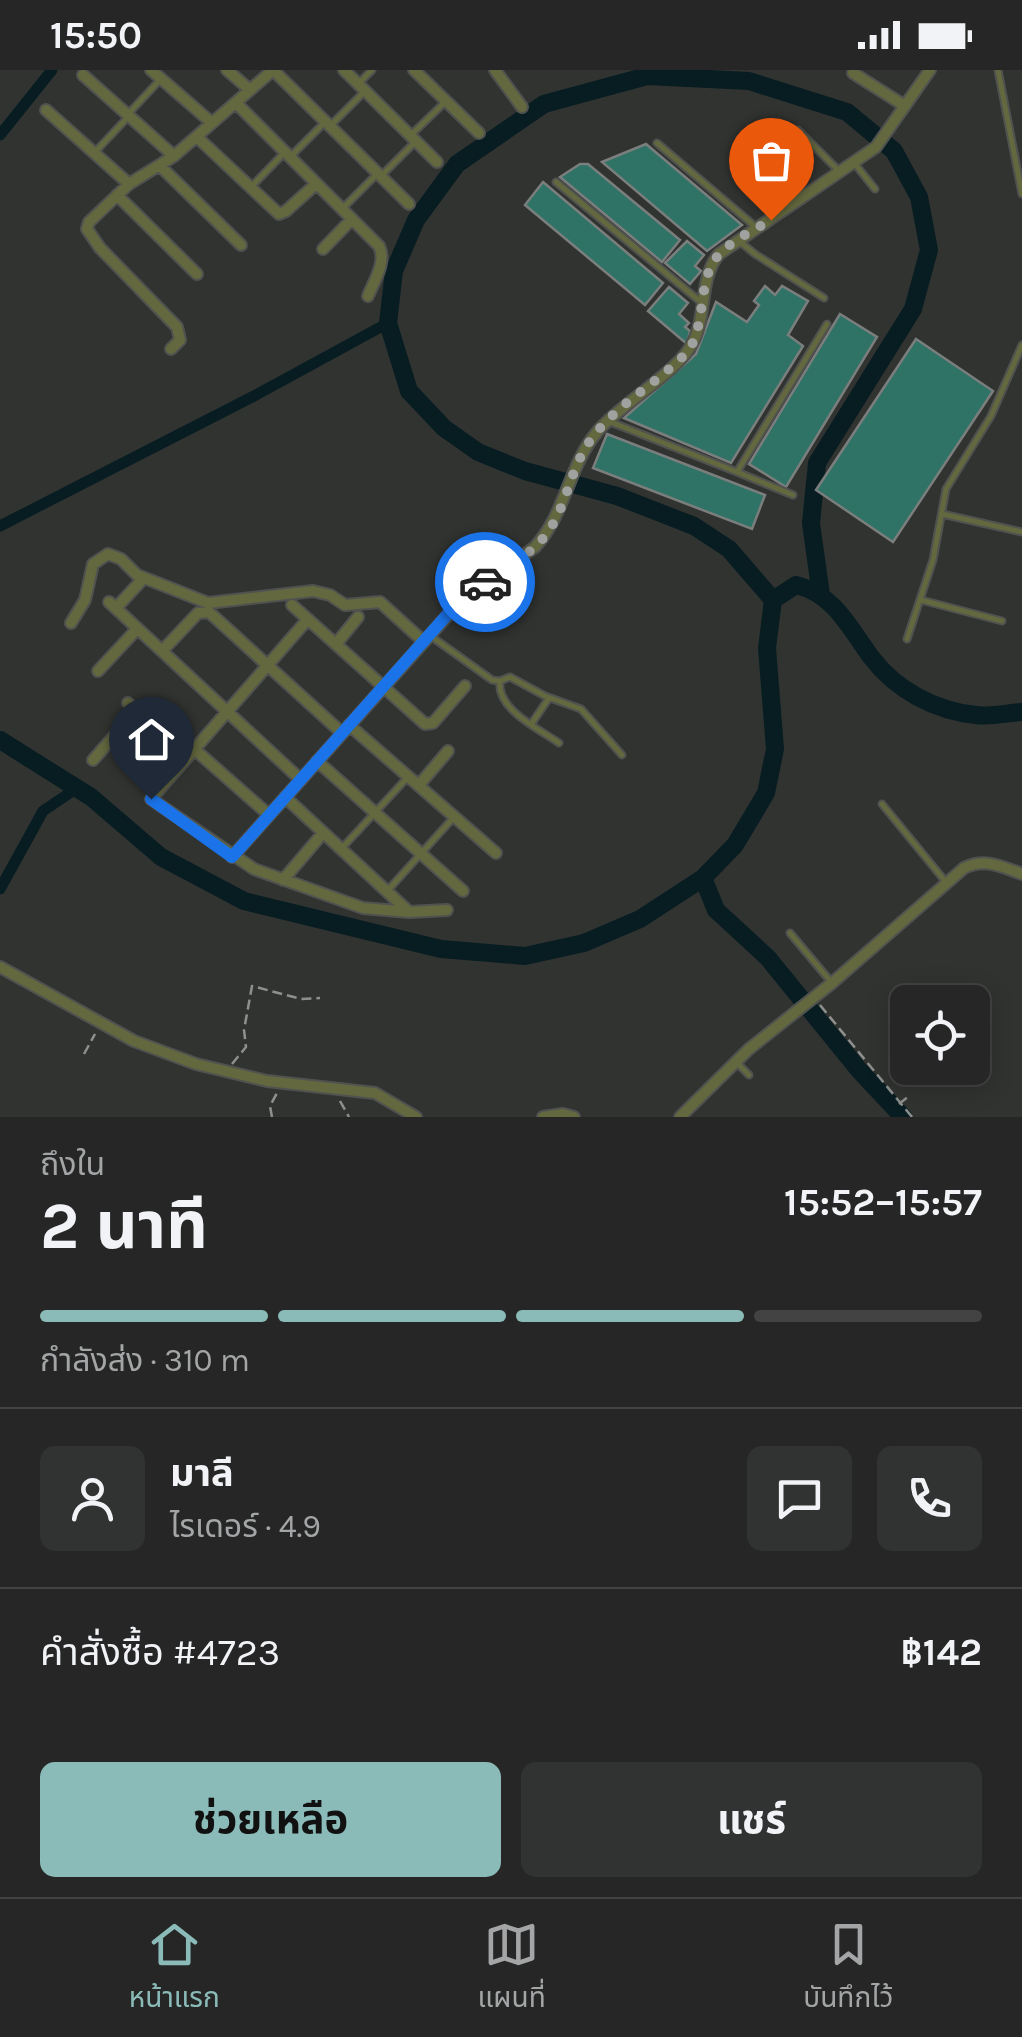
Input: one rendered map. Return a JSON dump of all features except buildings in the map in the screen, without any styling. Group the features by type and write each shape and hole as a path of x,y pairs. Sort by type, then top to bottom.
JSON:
{"street":[{"path":"227,70 250,90"},
{"path":"171,348 180,340 177,326 100,248 87,229 92,217 128,184 174,156 273,70 410,204"},
{"path":"344,70 437,162"},
{"path":"418,74 435,70"},
{"path":"495,70 522,107"},
{"path":"232,857 462,598 535,547 552,525 571,472 608,420 689,350 711,267 720,254 879,143 924,72"},
{"path":"853,73 905,106"},
{"path":"158,74 212,124"},
{"path":"418,74 479,133"},
{"path":"83,75 174,156"},
{"path":"236,103 383,254 368,296"},
{"path":"46,110 128,184"},
{"path":"197,137 279,214 316,184"},
{"path":"160,167 242,245"},
{"path":"117,195 197,274"},
{"path":"322,249 352,219"},
{"path":"71,623 85,600 93,564 108,554 121,559 137,575 208,603 313,592 330,595 345,605 380,602 427,638"},
{"path":"140,582 112,605 301,780"},
{"path":"292,605 428,724 465,686"},
{"path":"162,651 203,610 210,612 496,853"},
{"path":"336,644 358,617"},
{"path":"308,619 151,799 232,857 283,880 363,908 447,910"},
{"path":"98,671 136,629"},
{"path":"92,760 132,707 269,815"},
{"path":"419,785 448,751"},
{"path":"317,761 463,891"},
{"path":"285,797 409,912"},
{"path":"283,880 323,833"},
{"path":"680,1117 794,1010 946,882 977,862 997,864 1022,874"},
{"path":"0,967 134,1041 244,1077 376,1093 416,1117"},
{"path":"544,1117 574,1117"}],"lane":[{"path":"250,188 328,124 372,70"},
{"path":"998,70 1022,194"},
{"path":"94,153 128,116 158,74"},
{"path":"342,208 379,175 446,101"},
{"path":"798,130 840,172"},
{"path":"657,143 757,228"},
{"path":"854,163 876,189"},
{"path":"556,182 704,304"},
{"path":"739,240 824,298"},
{"path":"737,472 827,324"},
{"path":"907,639 934,560 946,489 992,416 1022,345"},
{"path":"608,420 793,495"},
{"path":"942,514 1022,532"},
{"path":"921,600 1002,622"},
{"path":"427,638 480,672 500,681 518,679 550,698 581,709 622,755"},
{"path":"500,681 501,697 559,743"},
{"path":"532,723 550,698"},
{"path":"341,850 408,776"},
{"path":"882,804 946,882"},
{"path":"387,892 454,816"},
{"path":"790,933 822,990"},
{"path":"736,1062 749,1075"}],"path":[{"path":"224,1072 245,1051 247,1004 252,986 302,999 320,998"},
{"path":"822,990 898,1104 912,1117"},
{"path":"84,1054 102,1022"},
{"path":"272,1117 270,1106 282,1083"},
{"path":"332,1086 349,1117"},
{"path":"898,1104 909,1096"}],"waterway":[{"path":"0,135 52,70"},
{"path":"773,600 729,549 694,526 617,496 525,471 478,452 444,428 409,391 388,323 394,271 416,220 457,164 544,104 647,76 749,81 847,112 894,151 919,197 929,250 913,309 817,463 811,523 821,595"},
{"path":"0,526 388,323"},
{"path":"0,740 91,797 161,857 244,901 441,949 525,956 584,943 640,919 703,878 735,845 766,793 775,749 767,648 773,600 796,585 831,604 881,669 918,697 961,713 1022,712"},
{"path":"0,889 43,811 77,788"},
{"path":"703,878 716,910 768,958 859,1070 903,1117"}],"way so far":[{"path":"485,582 535,547 544,536 567,492 571,472 608,420 689,350 714,260 771,220"}],"route":[{"path":"151,799 232,857 462,598 485,582"}]}
